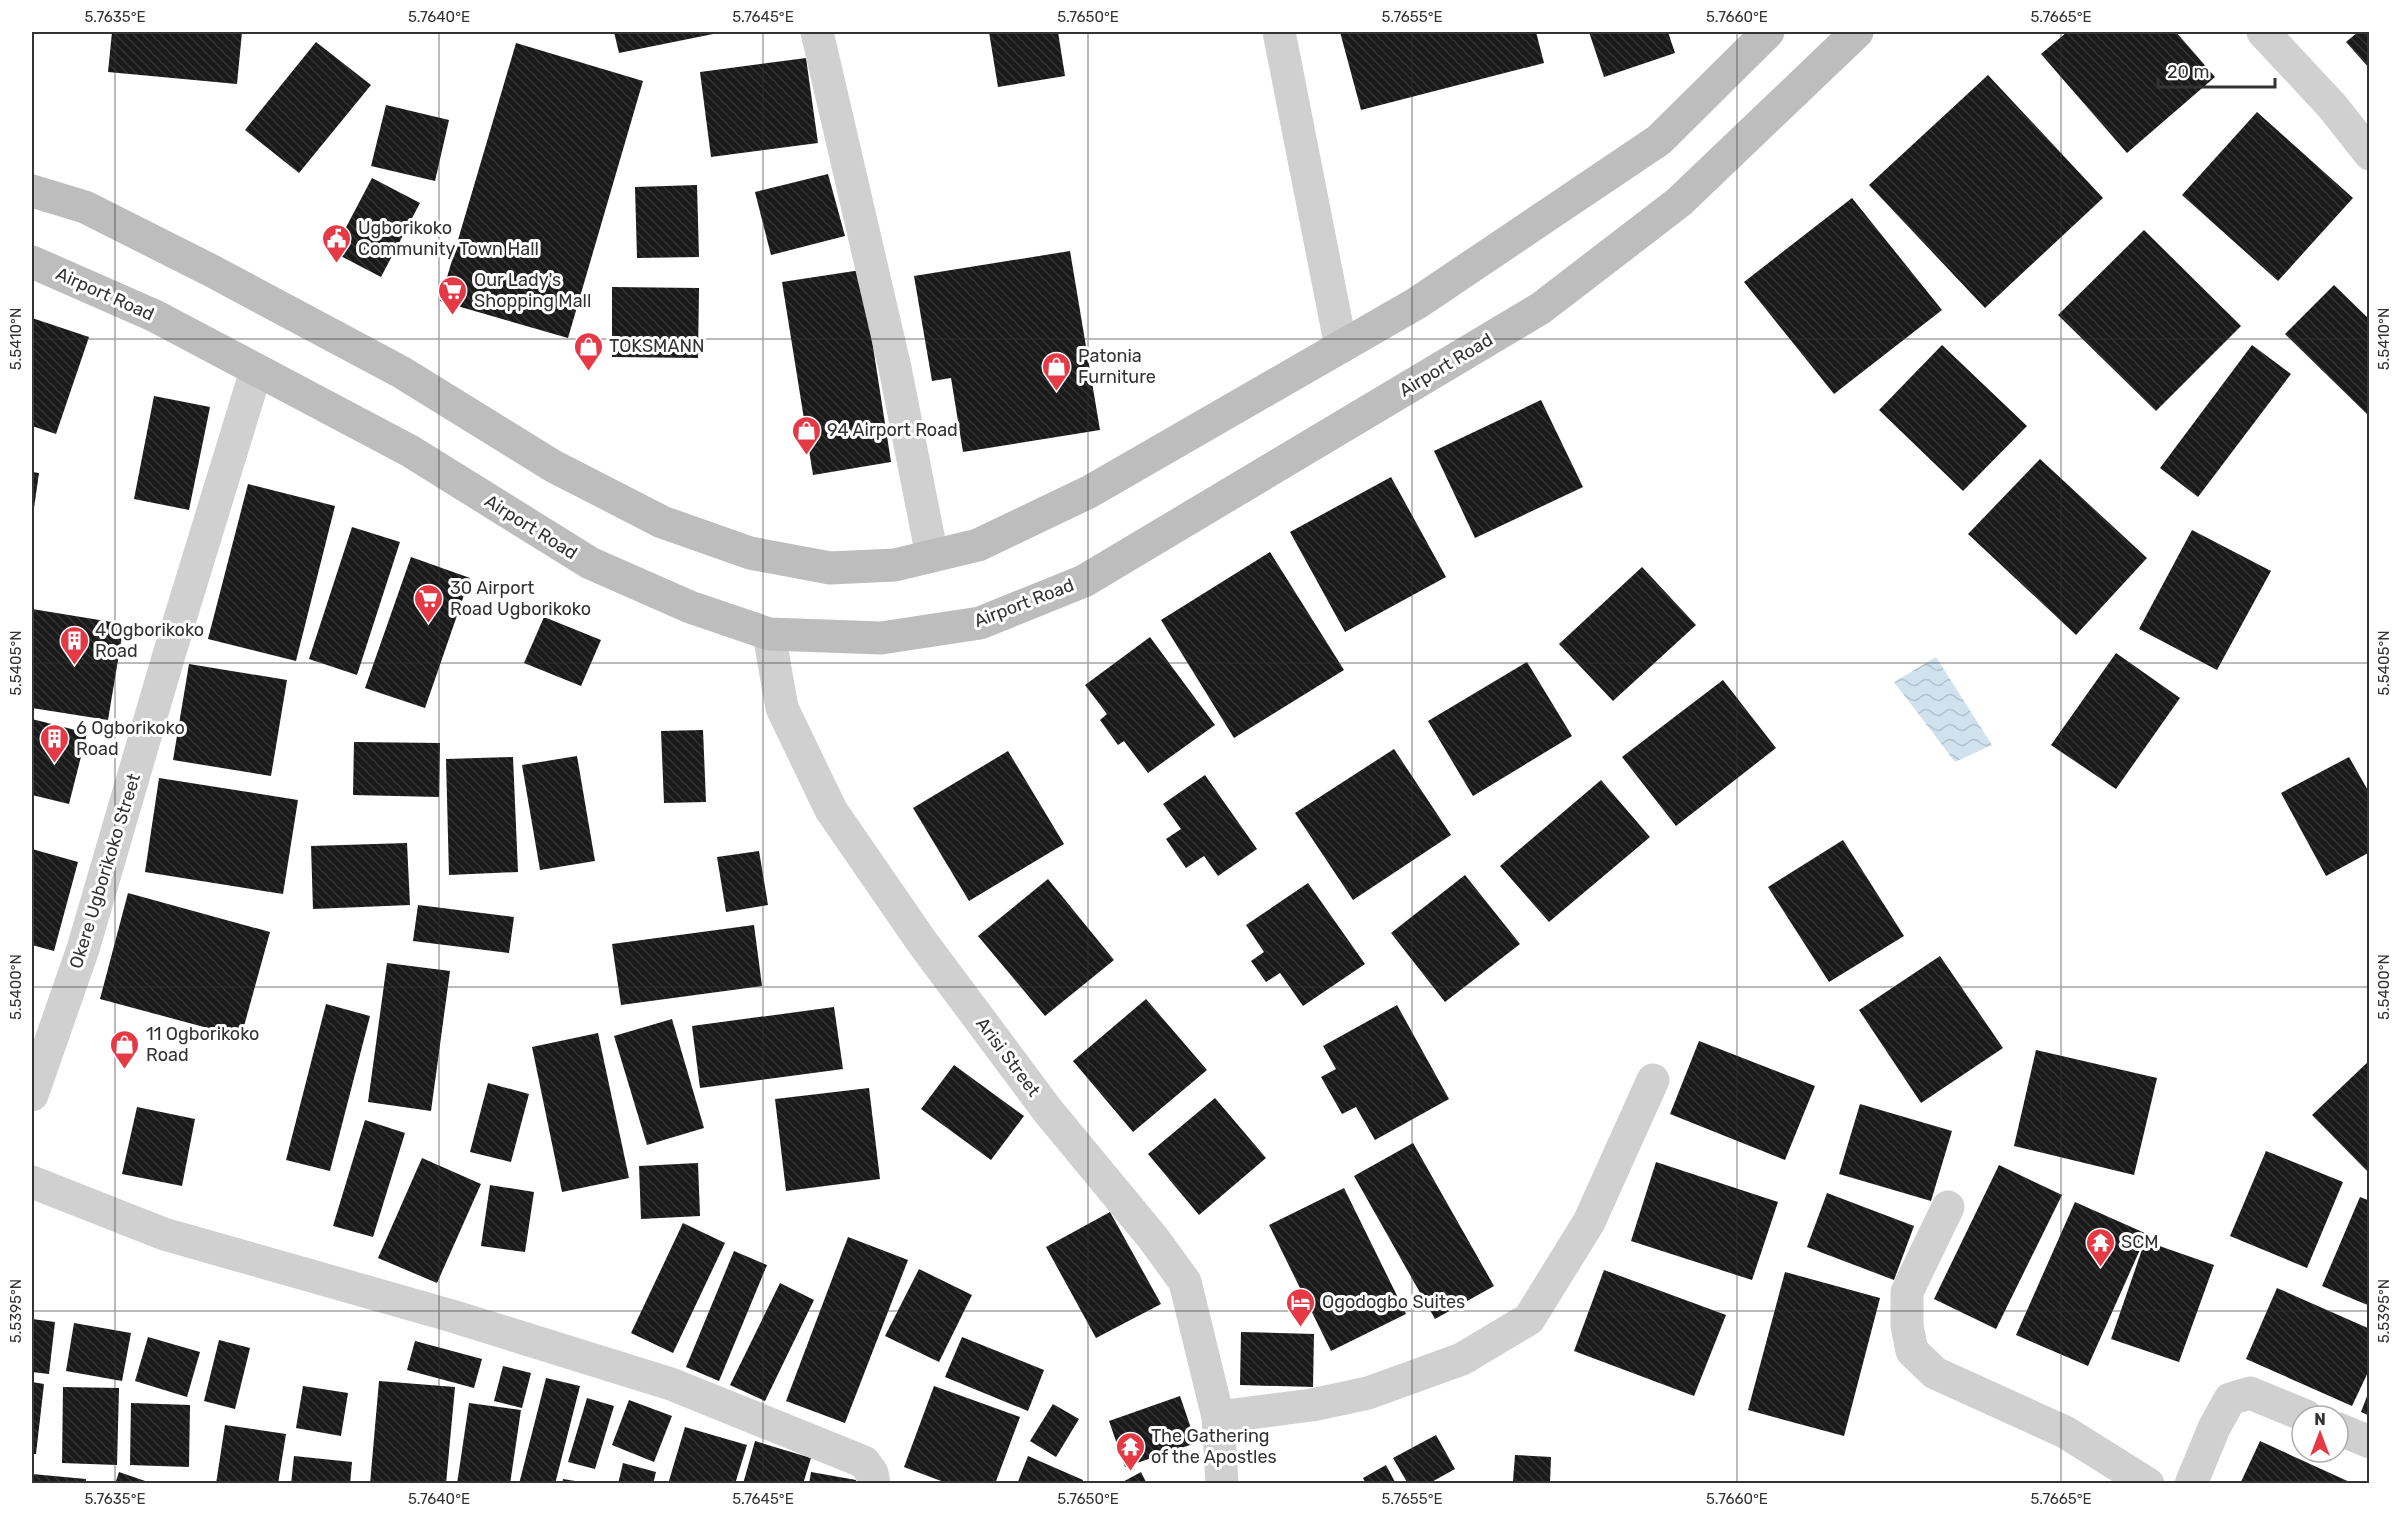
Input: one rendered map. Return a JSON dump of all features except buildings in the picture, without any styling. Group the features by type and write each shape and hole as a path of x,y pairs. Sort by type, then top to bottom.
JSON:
{"main road":[{"path":"32,191 85,207 212,271 401,372 553,466 662,522 750,553 830,568 895,565 978,545 1089,492 1418,303 1659,140 1768,32"},
{"name":"Airport Road","path":"32,262 155,316 410,451 590,563 690,607 769,634 881,638 980,623 1084,581 1541,308 1679,202 1857,32"}],"street":[{"path":"817,32 895,368 932,556"},
{"path":"1279,32 1341,347"},
{"path":"2263,32 2332,106 2370,153"},
{"name":"Okere Ugborikoko Street","path":"32,1095 83,949 168,658 256,371"},
{"name":"Arisi Street","path":"769,634 782,708 831,810 922,942 1048,1111 1153,1238 1185,1282 1218,1417 1222,1484"},
{"path":"1218,1417 1312,1405 1368,1393 1462,1359 1529,1319 1589,1222 1653,1080"},
{"path":"32,1182 164,1234 441,1313 671,1384 864,1462 873,1473 874,1484"},
{"path":"1947,1207 1907,1292 1907,1326 1912,1351 1935,1373 2065,1432 2148,1484"},
{"path":"2191,1484 2214,1428 2230,1399 2250,1393 2290,1409"},
{"path":"2350,1434 2370,1442"}],"water":[{"path":"1936,657 1992,745 1955,762 1894,682"}],"place":[{"name":"Ugborikoko Community Town Hall","path":"337,264"},
{"name":"Our Lady's Shopping Mall","path":"453,316"},
{"name":"TOKSMANN","path":"588,372"},
{"name":"Patonia Furniture","path":"1057,392"},
{"name":"94 Airport Road","path":"806,456"},
{"name":"30 Airport Road Ugborikoko","path":"429,624"},
{"name":"4 Ogborikoko Road","path":"74,666"},
{"name":"6 Ogborikoko Road","path":"55,764"},
{"name":"11 Ogborikoko Road","path":"125,1070"},
{"name":"SCM","path":"2100,1268"},
{"name":"Ogodogbo Suites","path":"1301,1328"},
{"name":"The Gathering of the Apostles","path":"1130,1472"}]}
